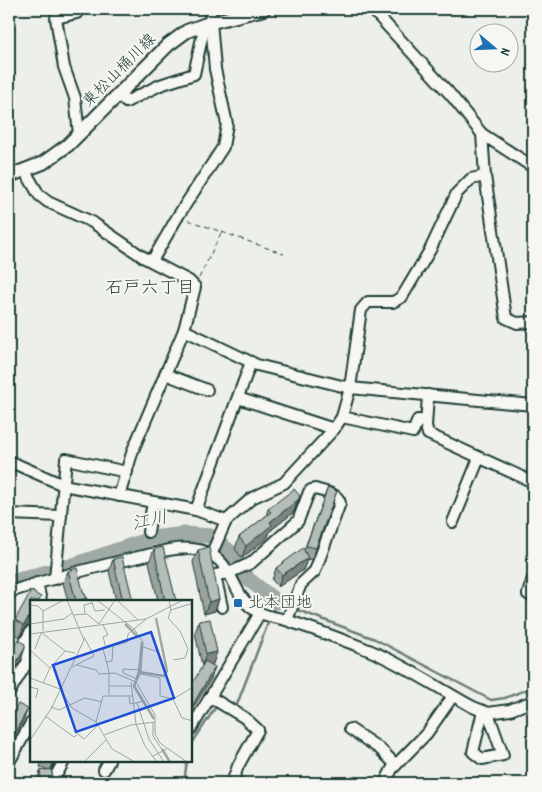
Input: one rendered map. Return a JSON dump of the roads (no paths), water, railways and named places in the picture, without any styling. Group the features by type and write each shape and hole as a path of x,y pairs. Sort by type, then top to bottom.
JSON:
{"main road":[{"name":"東松山桶川線","path":"9,176 43,163 68,145 168,45 187,31 208,23 264,9"}],"street":[{"path":"119,95 126,102 160,85 194,74 210,9"},
{"path":"372,9 450,94 482,134 533,167"},
{"path":"76,11 56,18 64,67 75,98 79,134"},
{"path":"152,261 178,216 223,148 227,124 208,23"},
{"path":"482,134 506,318 517,323 533,322"},
{"path":"25,171 39,195 48,202 92,222 152,261 189,280 195,287 184,330 133,450 120,496"},
{"path":"211,555 226,521 252,498 284,483 334,429 342,417 350,388 360,310 368,302 393,302 402,297 430,250 457,193 471,179 486,176"},
{"path":"184,330 257,365 350,388 533,405"},
{"path":"196,510 251,362"},
{"path":"165,374 207,390"},
{"path":"428,395 426,421 428,434 533,482"},
{"path":"238,398 334,429"},
{"path":"342,417 413,432 418,420 426,421"},
{"path":"55,579 66,458 127,472"},
{"path":"453,522 479,458"},
{"path":"9,461 63,485 196,510 226,521"},
{"path":"222,608 215,575 229,573 251,563 298,520 311,490 315,489 337,496 340,503 315,571 301,584 287,620"},
{"path":"148,532 153,502"},
{"path":"9,514 61,516"},
{"path":"9,592 37,583 79,576 165,556 174,549 193,549 211,555 222,562 238,592 251,607 260,613 287,620 373,652 486,712 510,710 533,701"},
{"path":"533,578 528,594 533,597"},
{"path":"37,583 41,600"},
{"path":"192,727 260,613"},
{"path":"10,691 28,661 25,642 30,633"},
{"path":"385,783 396,765 427,732 453,696"},
{"path":"210,697 245,718 258,730 238,766 232,783"},
{"path":"9,762 30,725"},
{"path":"350,729 380,749 396,765"},
{"path":"55,783 54,779 63,762"}],"waterway":[{"name":"江川","path":"9,582 70,566 152,538 185,534 210,536 233,554 248,579 277,602"},
{"name":"江川","path":"272,613 277,602 290,607"},
{"path":"295,609 375,639 491,700 505,698 533,687"},
{"path":"235,706 270,618"},
{"path":"192,743 217,705"},
{"path":"187,762 185,775 189,783"}],"place":[{"name":"北本団地","path":"238,603"}],"district":[{"name":"石戸六丁目","path":"150,289"}]}
